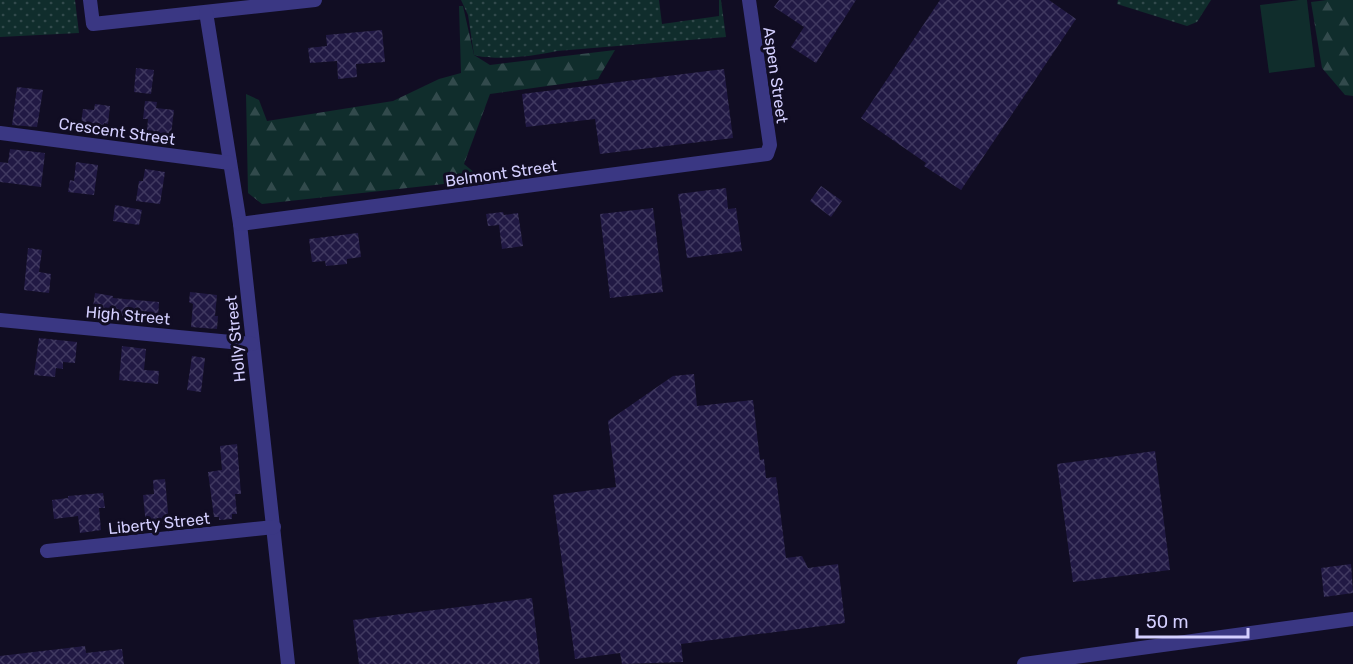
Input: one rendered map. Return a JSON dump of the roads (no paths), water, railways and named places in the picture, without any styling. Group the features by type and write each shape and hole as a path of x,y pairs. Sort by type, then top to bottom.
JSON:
{"street":[{"path":"90,0 93,24 315,0"},
{"name":"Aspen Street","path":"749,0 770,145 767,154"},
{"name":"Holly Street","path":"206,12 240,224 288,664"},
{"name":"Crescent Street","path":"0,133 230,164"},
{"name":"Belmont Street","path":"240,224 767,154"},
{"name":"High Street","path":"0,320 252,344"},
{"name":"Liberty Street","path":"47,551 274,527"},
{"path":"1024,664 1353,619"}]}
